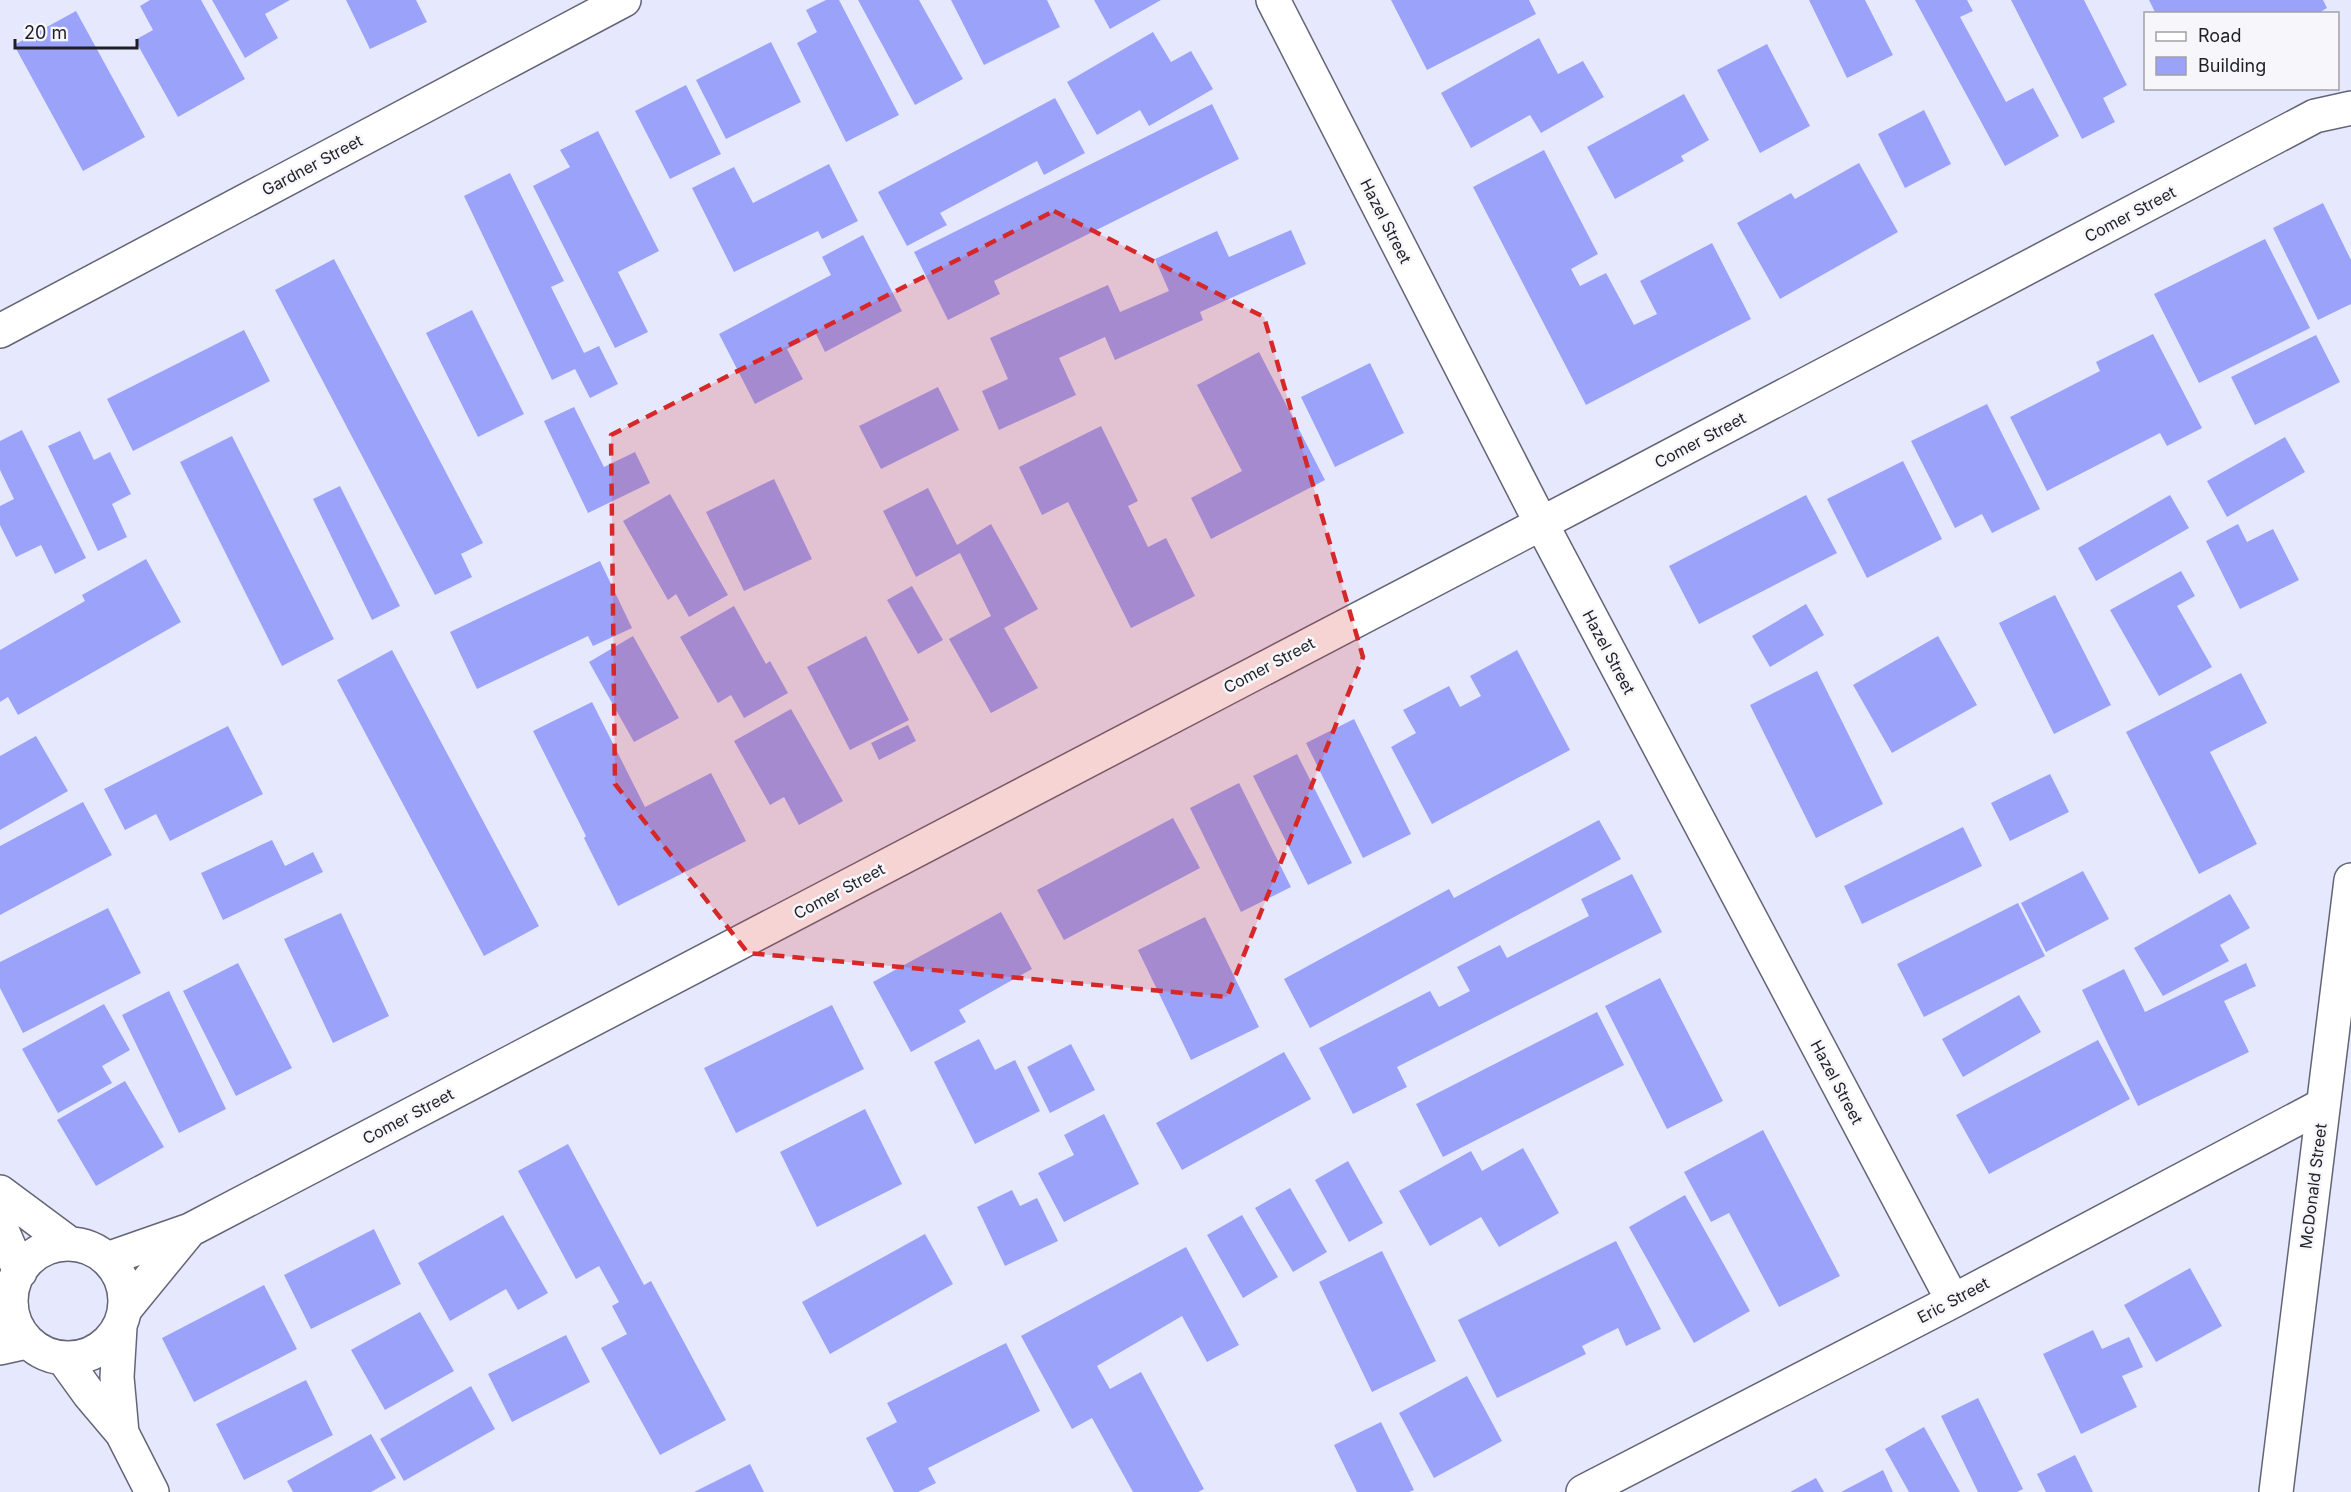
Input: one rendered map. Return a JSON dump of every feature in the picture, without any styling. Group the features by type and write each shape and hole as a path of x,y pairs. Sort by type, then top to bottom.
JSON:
{"street":[{"name":"Gardner Street","path":"0,331 624,0"},
{"name":"Hazel Street","path":"1273,0 1541,523 1953,1301"},
{"name":"Comer Street","path":"107,1259 190,1230 2315,116 2351,108"},
{"name":"McDonald Street","path":"2276,1492 2351,880"},
{"name":"Eric Street","path":"1583,1492 2323,1106"},
{"path":"0,1192 70,1244"},
{"path":"0,1210 2,1230 20,1272"},
{"name":"Comer Street","path":"123,1318 190,1230"},
{"path":"122,1433 117,1377 123,1318 124,1290 118,1273 107,1259 83,1246 70,1244 55,1246 41,1252 29,1260 20,1272 5,1310 16,1325 14,1345 63,1358 80,1358 96,1352 110,1342 123,1318"},
{"path":"63,1358 122,1433 152,1492"}],"highlighted area":[{"path":"1054,211 1264,317 1363,657 1227,997 748,953 615,784 611,435"}],"building":[{"path":"150,0 201,0 245,79 178,117 135,40 153,30 140,6"},
{"path":"212,0 290,0 265,14 278,38 245,58"},
{"path":"346,0 416,0 427,22 370,49"},
{"path":"826,0 839,0 899,115 846,142 797,43 817,32 806,10"},
{"path":"858,0 919,0 963,79 915,105"},
{"path":"951,0 1047,0 1060,27 984,65"},
{"path":"1094,0 1161,0 1110,29"},
{"path":"1391,0 1529,0 1536,14 1427,70"},
{"path":"1809,0 1865,0 1893,55 1847,78"},
{"path":"1915,0 1967,0 1973,11 1960,17 2006,102 2033,88 2059,136 2005,166"},
{"path":"2011,0 2084,0 2127,85 2103,98 2115,122 2082,139"},
{"path":"2149,0 2323,0 2327,8 2320,12 2155,12"},
{"path":"76,11 145,137 83,171 14,45"},
{"path":"1153,32 1171,62 1191,51 1213,89 1149,126 1140,110 1097,135 1067,82"},
{"path":"1539,38 1558,74 1583,61 1604,97 1541,133 1530,115 1471,148 1441,93"},
{"path":"771,42 801,102 726,139 696,80"},
{"path":"1767,44 1810,126 1760,153 1717,70"},
{"path":"686,85 721,154 670,179 635,111"},
{"path":"1684,94 1709,140 1681,156 1684,161 1615,199 1587,147"},
{"path":"1055,98 1085,153 1044,175 1037,161 940,213 947,225 907,246 878,192"},
{"path":"1212,104 1239,159 994,281 1000,294 948,320 914,252"},
{"path":"1924,110 1951,164 1905,188 1878,134"},
{"path":"598,131 659,251 618,272 648,332 615,348 533,186 570,167 560,150"},
{"path":"1544,150 1598,254 1571,269 1580,286 1606,273 1634,325 1657,314 1640,281 1712,243 1751,319 1586,405 1473,187"},
{"path":"1859,163 1898,232 1780,299 1737,223 1791,193 1795,199"},
{"path":"829,164 858,221 822,239 818,231 734,272 692,188 734,167 753,203"},
{"path":"510,173 564,281 551,287 584,353 599,346 618,384 590,398 575,369 552,380 464,196"},
{"path":"2323,203 2351,260 2351,304 2318,320 2273,228"},
{"path":"1291,230 1306,264 1200,312 1203,320 1115,360 1105,337 1059,358 1076,395 999,430 982,391 1008,379 990,338 1108,285 1120,312 1169,291 1155,259 1217,231 1229,257"},
{"path":"863,235 902,311 825,352 816,334 787,349 803,379 755,404 719,334 831,275 822,257"},
{"path":"2265,239 2310,328 2199,383 2154,294"},
{"path":"334,259 483,543 461,554 472,577 435,595 275,290"},
{"path":"472,310 524,414 478,437 426,333"},
{"path":"244,330 270,381 133,451 107,399"},
{"path":"2153,334 2202,428 2167,446 2160,433 2047,491 2010,417 2100,371 2096,362"},
{"path":"2316,335 2340,382 2255,425 2231,377"},
{"path":"1259,352 1325,480 1211,539 1191,498 1242,471 1197,385"},
{"path":"1370,363 1404,433 1335,467 1301,397"},
{"path":"938,387 959,430 881,469 859,426"},
{"path":"1987,404 2040,509 1992,533 1982,514 1955,528 1911,441"},
{"path":"574,407 604,467 635,452 650,483 588,513 544,421"},
{"path":"1101,426 1138,501 1128,506 1148,547 1166,538 1195,596 1131,628 1068,502 1042,515 1019,467"},
{"path":"22,430 86,558 55,574 41,545 16,557 0,525 0,506 14,499 0,470 0,441"},
{"path":"80,431 94,460 110,452 131,494 112,504 127,537 98,551 48,446"},
{"path":"232,436 334,639 282,666 180,462"},
{"path":"2285,437 2305,472 2227,517 2207,481"},
{"path":"1903,461 1942,539 1867,578 1827,499"},
{"path":"774,479 812,559 744,591 706,512"},
{"path":"340,486 400,606 372,620 313,499"},
{"path":"928,488 957,545 991,524 1038,609 1004,628 1038,688 991,713 949,639 991,616 960,553 916,577 883,511"},
{"path":"670,494 728,595 689,617 676,594 668,600 623,521"},
{"path":"1806,495 1837,553 1699,624 1669,566"},
{"path":"2170,495 2189,528 2096,581 2078,548"},
{"path":"2238,524 2247,542 2273,529 2299,580 2240,609 2206,541"},
{"path":"146,559 181,622 18,715 8,697 0,702 0,650 85,601 82,595"},
{"path":"600,561 632,628 593,646 588,636 477,689 450,632"},
{"path":"2181,571 2195,596 2177,606 2212,667 2159,696 2110,610"},
{"path":"912,586 943,640 918,654 887,600"},
{"path":"2055,595 2111,705 2054,734 1999,623"},
{"path":"1806,604 1824,635 1770,667 1752,636"},
{"path":"734,606 766,664 770,661 788,693 744,718 731,695 718,703 680,637"},
{"path":"633,636 679,718 634,742 589,662"},
{"path":"866,636 909,720 850,750 807,667"},
{"path":"1938,636 1977,705 1892,753 1853,685"},
{"path":"392,650 539,926 484,956 337,680"},
{"path":"1517,650 1570,750 1432,824 1391,747 1416,733 1403,710 1449,686 1460,707 1481,696 1470,676"},
{"path":"1817,671 1883,804 1816,838 1750,705"},
{"path":"2241,673 2267,723 2210,752 2257,844 2199,874 2126,732"},
{"path":"592,702 645,807 711,773 746,841 618,906 533,731"},
{"path":"791,709 843,801 799,825 784,797 770,805 734,741"},
{"path":"1354,719 1411,834 1363,858 1306,743"},
{"path":"908,725 916,741 879,760 871,743"},
{"path":"228,726 263,794 170,841 156,814 125,830 104,789"},
{"path":"36,736 68,791 0,830 0,756"},
{"path":"1297,754 1352,863 1308,885 1253,776"},
{"path":"2050,774 2069,812 2010,841 1991,803"},
{"path":"1239,783 1291,887 1241,912 1190,808"},
{"path":"83,802 112,855 0,915 0,846"},
{"path":"1173,818 1200,868 1064,940 1037,890"},
{"path":"1599,820 1621,859 1310,1028 1284,979 1449,889 1454,898"},
{"path":"1963,827 1982,866 1862,924 1844,886"},
{"path":"272,840 285,866 313,852 323,872 223,920 201,873"},
{"path":"2083,871 2109,919 2046,952 2021,903"},
{"path":"1632,874 1662,932 1397,1067 1407,1087 1353,1114 1319,1048 1430,991 1439,1007 1470,991 1457,967 1500,945 1507,958 1589,916 1581,899"},
{"path":"2230,894 2250,928 2220,945 2229,961 2163,996 2134,948"},
{"path":"2018,903 2045,956 1924,1017 1897,964"},
{"path":"108,908 141,973 23,1033 0,988 0,962"},
{"path":"1001,912 1032,969 959,1010 966,1022 911,1052 873,982"},
{"path":"341,913 389,1016 333,1043 284,939"},
{"path":"1205,917 1259,1027 1191,1060 1138,950"},
{"path":"238,963 292,1068 236,1096 183,991"},
{"path":"2246,963 2256,986 2224,1001 2249,1052 2138,1106 2082,990 2124,969 2145,1012"},
{"path":"1660,978 1723,1101 1667,1129 1605,1006"},
{"path":"169,991 226,1109 179,1133 122,1015"},
{"path":"2019,995 2041,1032 1963,1077 1942,1039"},
{"path":"104,1004 130,1050 102,1066 112,1083 58,1113 22,1049"},
{"path":"832,1005 864,1069 736,1133 704,1068"},
{"path":"1597,1012 1624,1065 1443,1157 1416,1104"},
{"path":"979,1039 995,1070 1015,1060 1040,1111 975,1144 934,1062"},
{"path":"2098,1040 2130,1099 1989,1174 1956,1115"},
{"path":"1071,1044 1095,1090 1050,1113 1027,1067"},
{"path":"1284,1052 1311,1099 1182,1170 1156,1123"},
{"path":"125,1081 164,1147 96,1186 57,1120"},
{"path":"865,1109 902,1184 817,1227 780,1152"},
{"path":"1104,1114 1139,1184 1064,1222 1038,1173 1074,1155 1064,1135"},
{"path":"1763,1130 1840,1276 1779,1307 1729,1213 1711,1222 1684,1172"},
{"path":"568,1144 644,1285 651,1281 726,1420 660,1455 601,1348 627,1334 612,1306 619,1302 599,1266 576,1279 518,1171"},
{"path":"1523,1148 1559,1213 1499,1247 1481,1217 1430,1246 1399,1191 1471,1151 1482,1171"},
{"path":"1348,1161 1383,1223 1349,1242 1315,1180"},
{"path":"1290,1188 1327,1252 1293,1272 1255,1208"},
{"path":"1012,1190 1020,1206 1037,1198 1058,1241 1005,1266 977,1207"},
{"path":"1685,1195 1750,1311 1694,1343 1629,1227"},
{"path":"503,1215 548,1293 518,1310 506,1289 450,1321 418,1263"},
{"path":"1242,1215 1278,1277 1243,1298 1207,1235"},
{"path":"374,1229 401,1284 311,1329 284,1275"},
{"path":"925,1234 953,1284 830,1354 802,1302"},
{"path":"1616,1241 1661,1329 1626,1346 1618,1328 1582,1346 1586,1354 1497,1398 1458,1320"},
{"path":"1186,1247 1239,1345 1207,1362 1182,1316 1097,1366 1110,1389 1141,1372 1204,1489 1198,1492 1133,1492 1092,1418 1072,1429 1021,1336"},
{"path":"1382,1251 1436,1361 1372,1392 1319,1282"},
{"path":"2190,1268 2222,1326 2156,1362 2124,1305"},
{"path":"264,1285 297,1349 194,1402 162,1338"},
{"path":"420,1312 454,1371 385,1410 351,1350"},
{"path":"2093,1330 2102,1349 2129,1337 2143,1367 2122,1376 2137,1407 2081,1434 2043,1354"},
{"path":"566,1335 590,1382 512,1422 488,1374"},
{"path":"1006,1343 1040,1411 928,1468 936,1483 918,1492 894,1492 866,1438 897,1422 887,1403"},
{"path":"1467,1376 1502,1441 1434,1478 1399,1413"},
{"path":"306,1380 333,1435 244,1480 216,1424"},
{"path":"471,1386 495,1429 404,1481 380,1439"},
{"path":"1978,1398 2023,1489 2017,1492 1978,1492 1941,1416"},
{"path":"1381,1422 1414,1490 1409,1492 1357,1492 1334,1445"},
{"path":"1924,1427 1960,1492 1909,1492 1885,1449"},
{"path":"371,1434 396,1478 371,1492 293,1492 287,1481"},
{"path":"2075,1455 2093,1492 2046,1492 2037,1474"},
{"path":"750,1464 764,1492 694,1492"},
{"path":"1883,1470 1893,1492 1841,1492"},
{"path":"1816,1478 1824,1492 1790,1492"}]}
